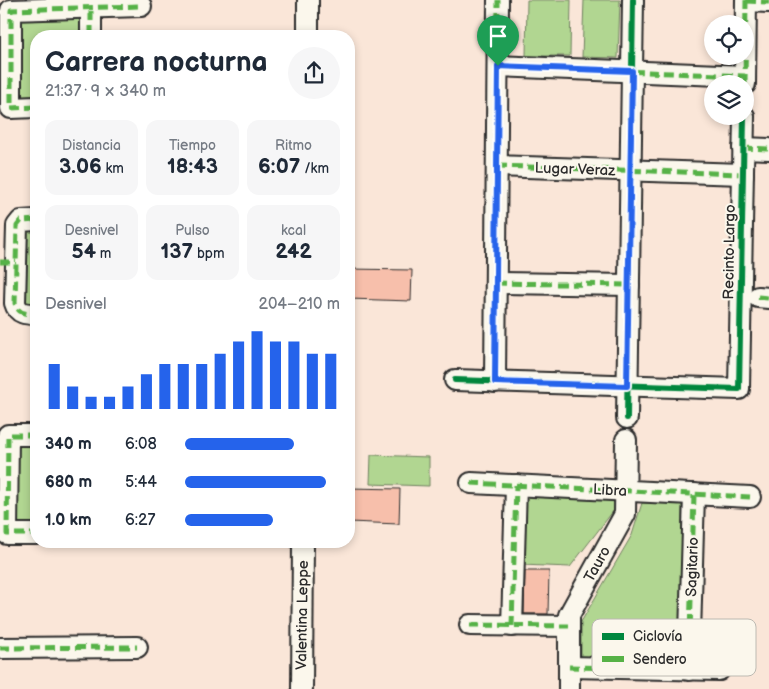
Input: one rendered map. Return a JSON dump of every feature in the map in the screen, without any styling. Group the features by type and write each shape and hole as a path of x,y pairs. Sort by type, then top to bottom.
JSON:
{"street":[{"path":"308,0 308,30"},
{"path":"495,382 498,0"},
{"path":"626,418 633,0"},
{"path":"745,75 746,0 769,2"},
{"path":"30,107 11,108 5,61 11,10 142,6"},
{"path":"91,8 91,30"},
{"path":"498,66 632,71 704,77"},
{"name":"Recinto Largo","path":"627,386 740,389 744,125"},
{"path":"744,148 769,150"},
{"name":"Lugar Veraz","path":"497,166 743,174"},
{"path":"30,220 21,221 16,226 8,262 16,307 22,313 30,314"},
{"path":"496,283 628,285"},
{"path":"455,380 627,386"},
{"path":"30,435 8,435 4,489 7,534 30,534"},
{"name":"Tauro","path":"569,689 569,615 625,514 626,440"},
{"name":"Libra","path":"471,483 750,497"},
{"path":"512,626 516,486"},
{"name":"Sagitario","path":"690,619 694,494"},
{"name":"Valentina Leppe","path":"302,689 303,548"},
{"path":"470,625 570,626"},
{"path":"0,648 138,647"},
{"path":"569,667 592,668"}],"green space":[{"path":"527,0 571,0 570,56 526,56"},
{"path":"584,0 620,0 618,58 582,57"},
{"path":"18,16 85,16 85,30 30,30 30,101 17,101"},
{"path":"30,230 30,306 21,302 22,236"},
{"path":"17,441 30,442 30,527 14,526"},
{"path":"371,455 429,457 429,486 370,484"},
{"path":"523,494 614,496 614,510 570,567 521,565"},
{"path":"642,503 682,503 681,619 592,619 592,659 581,659 581,622 632,535"}],"building":[{"path":"355,269 412,270 411,301 355,299"},
{"path":"355,488 400,489 399,524 355,522"},
{"path":"525,571 549,571 548,614 524,614"}],"marked path":[{"path":"495,382 498,0"},
{"path":"745,75 746,0"},
{"path":"746,1 769,2"},
{"path":"30,107 11,108 11,10 141,6"},
{"path":"91,8 91,30"},
{"path":"498,66 720,75"},
{"path":"743,148 769,149"},
{"path":"497,166 743,174"},
{"path":"30,220 21,221 17,226 15,303 20,311 30,313"},
{"path":"0,262 16,262"},
{"path":"496,283 629,285"},
{"path":"758,297 769,298"},
{"path":"30,435 8,435 7,534 30,534"},
{"path":"471,483 750,497"},
{"path":"512,626 516,485"},
{"path":"690,619 694,494"},
{"path":"470,625 569,626"},
{"path":"0,648 137,647"},
{"path":"569,667 592,667"}],"cycle path":[{"path":"627,418 633,0"},
{"path":"455,380 739,389 744,125"}],"route":[{"path":"498,66 632,71 627,386 495,382 498,66"}]}
